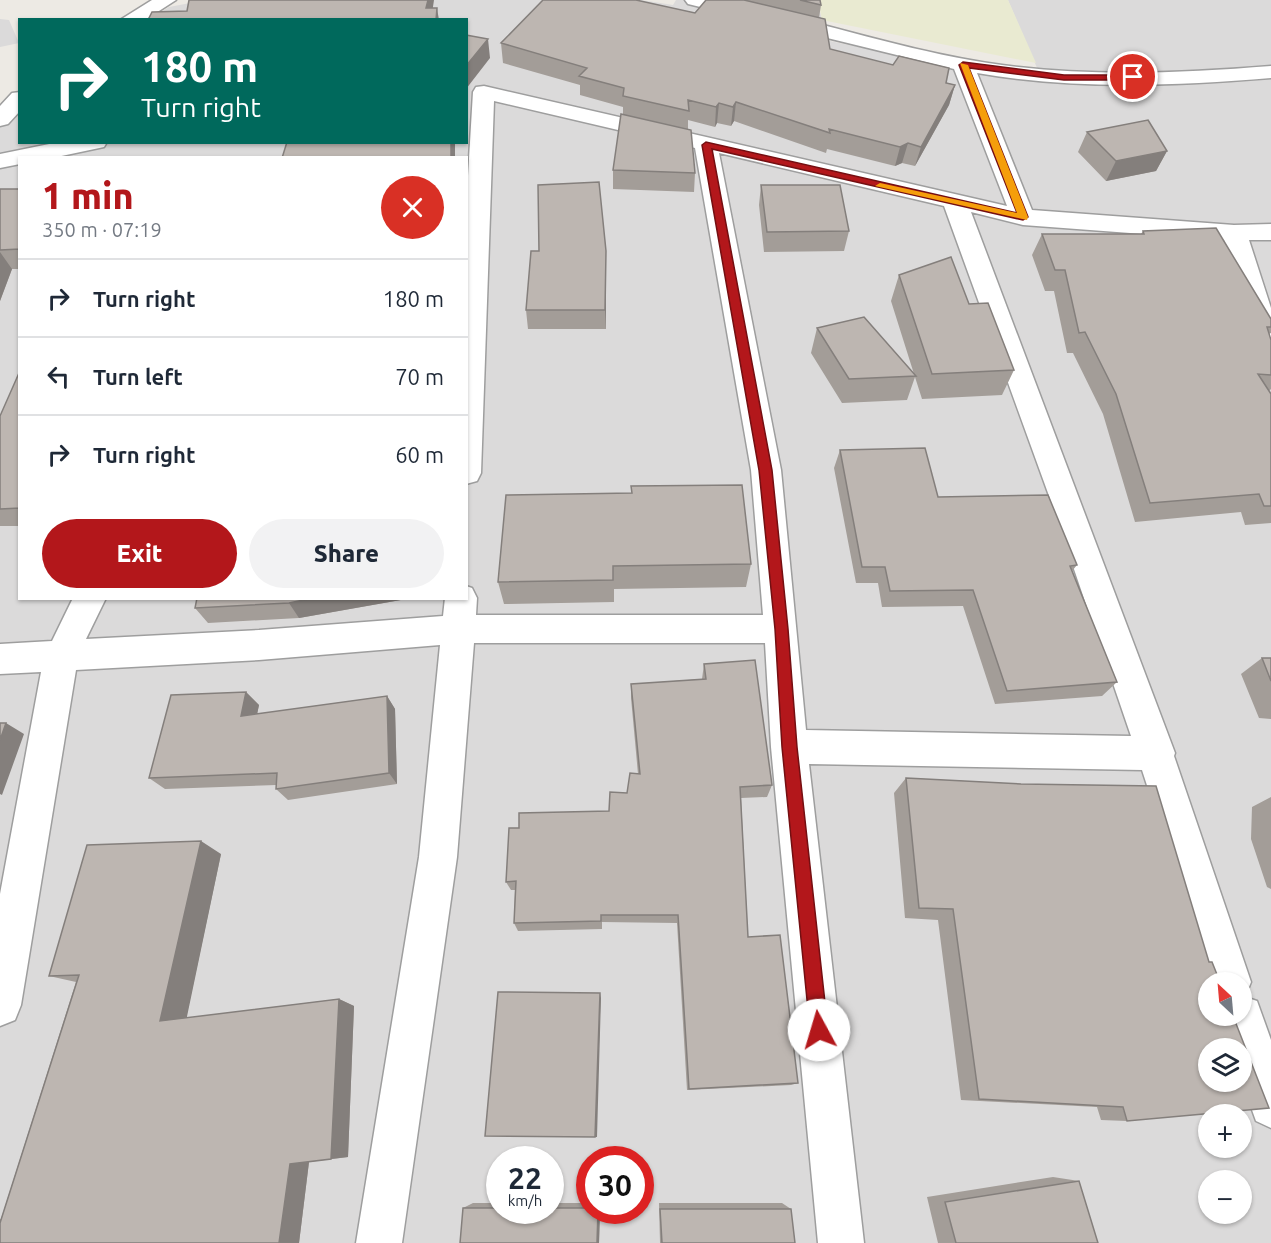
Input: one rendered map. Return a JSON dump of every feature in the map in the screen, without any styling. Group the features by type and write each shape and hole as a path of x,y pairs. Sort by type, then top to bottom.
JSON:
{"street":[{"path":"134,18 166,0"},
{"path":"695,0 963,65 1064,78 1206,78 1271,72"},
{"path":"963,65 1023,217"},
{"path":"468,388 475,90 1023,217 1234,233 1271,232"},
{"path":"0,118 18,100"},
{"path":"25,156 86,144"},
{"path":"706,145 766,470 782,629 789,747 841,1243"},
{"path":"0,161 18,157"},
{"path":"955,203 1032,404 1115,643 1157,753 1228,972"},
{"path":"1234,233 1271,339"},
{"path":"0,1005 61,657 89,600"},
{"path":"0,659 259,645 460,614 782,629"},
{"path":"380,1243 438,857 460,614"},
{"path":"789,747 1157,753"},
{"path":"1245,1026 1271,1106"}],"shaded area":[{"path":"206,0 641,0 673,5 676,0 818,0 825,40 980,72 1043,82 1008,0 1271,0 1271,1243 0,1243 0,107 18,97 18,144 468,144 468,18 151,18 169,7"},
{"path":"0,19 9,20 18,43 0,47"}],"green space":[{"path":"818,0 1008,0 1036,63 822,20"}],"building":[{"path":"189,0 428,0 426,8 437,8 436,18 149,18 152,12 187,11"},
{"path":"543,0 636,0 695,13 706,0 744,0 825,19 830,49 893,65 899,56 949,68 946,83 955,85 921,147 908,143 900,147 829,129 830,133 736,102 733,107 719,103 716,107 688,100 689,111 623,96 624,88 579,76 587,68 501,43"},
{"path":"800,0 820,0 821,5"},
{"path":"468,35 488,39 468,64"},
{"path":"621,114 691,130 695,173 613,170"},
{"path":"1148,120 1167,151 1116,161 1087,132"},
{"path":"286,144 451,144 451,156 283,156"},
{"path":"599,182 606,251 605,310 526,310 531,251 539,251 538,185"},
{"path":"761,185 840,185 849,231 767,232"},
{"path":"0,189 18,189 18,249 0,250"},
{"path":"1216,228 1271,319 1271,327 1267,327 1271,340 1271,375 1258,374 1271,394 1271,506 1264,506 1259,494 1150,503 1116,394 1085,332 1079,333 1065,270 1055,270 1042,234 1144,234 1143,231"},
{"path":"951,257 969,304 988,303 1014,370 932,374 899,275"},
{"path":"864,317 916,376 849,379 817,328"},
{"path":"18,375 18,508 0,509 0,416"},
{"path":"925,448 938,497 1048,495 1077,565 1070,566 1117,682 1007,691 973,590 890,591 885,567 862,567 840,450"},
{"path":"742,485 751,564 613,566 613,580 498,582 506,495 632,493 631,486"},
{"path":"197,600 303,600 289,603 195,608"},
{"path":"1262,658 1271,658 1271,681"},
{"path":"755,660 772,785 740,787 748,937 780,935 798,1083 689,1089 678,915 601,915 601,921 514,923 516,881 506,882 509,828 519,828 519,813 609,811 610,792 627,793 630,773 640,774 631,684 706,679 704,664"},
{"path":"246,692 241,716 387,696 389,773 276,789 277,773 149,778 171,695"},
{"path":"0,723 6,723 0,740"},
{"path":"906,778 1021,784 1156,786 1209,962 1212,962 1216,972 1198,972 1198,1026 1237,1026 1242,1038 1198,1038 1198,1092 1252,1092 1252,1065 1269,1108 1252,1110 1252,1104 1198,1104 1198,1114 1127,1121 1123,1107 979,1099 953,909 919,908"},
{"path":"201,841 160,1021 339,999 331,1159 290,1164 279,1243 0,1243 0,1223 79,975 49,976 87,845"},
{"path":"498,992 600,993 595,1137 485,1136"},
{"path":"1079,1181 1098,1243 956,1243 945,1202"},
{"path":"463,1208 486,1208 486,1224 564,1224 564,1208 576,1208 576,1224 598,1224 597,1243 460,1243"},
{"path":"660,1209 791,1209 795,1243 662,1243"}],"slow traffic":[{"path":"880,186 1023,217 964,65"}],"route":[{"path":"819,1030 789,747 782,629 766,470 706,145 1023,217 963,65 1064,78 1133,77"}]}
